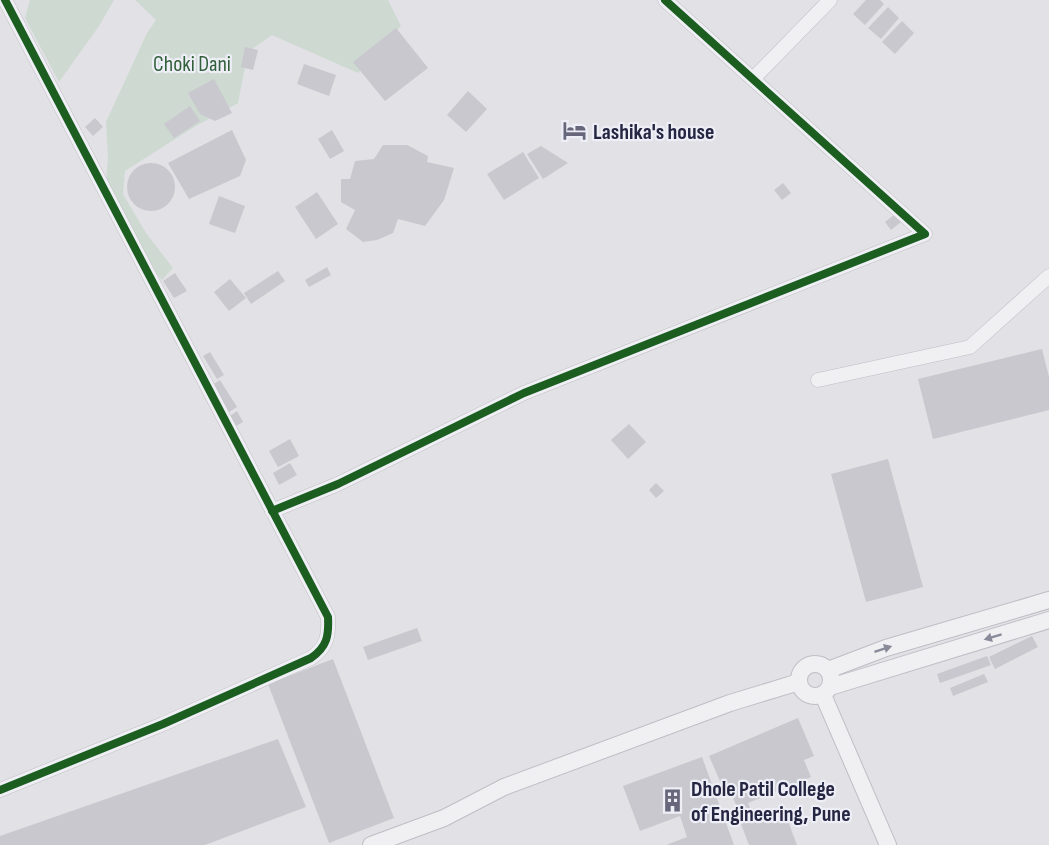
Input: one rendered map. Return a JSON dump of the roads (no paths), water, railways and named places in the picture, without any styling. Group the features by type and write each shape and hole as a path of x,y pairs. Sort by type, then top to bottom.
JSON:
{"street":[{"path":"0,790 163,724 310,658 321,650 329,636 328,617 5,0"},
{"path":"272,511 339,484 524,393 925,234 665,0"},
{"path":"753,79 830,0"},
{"path":"818,380 970,347 1049,276"},
{"path":"828,670 886,648 1049,600"},
{"path":"888,845 827,691 831,677 828,670 821,665 810,664 801,671 799,681 803,691 812,697 827,691 1049,620"},
{"path":"371,845 444,818 504,788 553,769 730,703 799,681"}],"place":[{"name":"Lashika's house","path":"575,131"},
{"name":"Dhole Patil College of Engineering, Pune","path":"673,801"}],"park label":[{"name":"Choki Dani","path":"192,63"}]}
